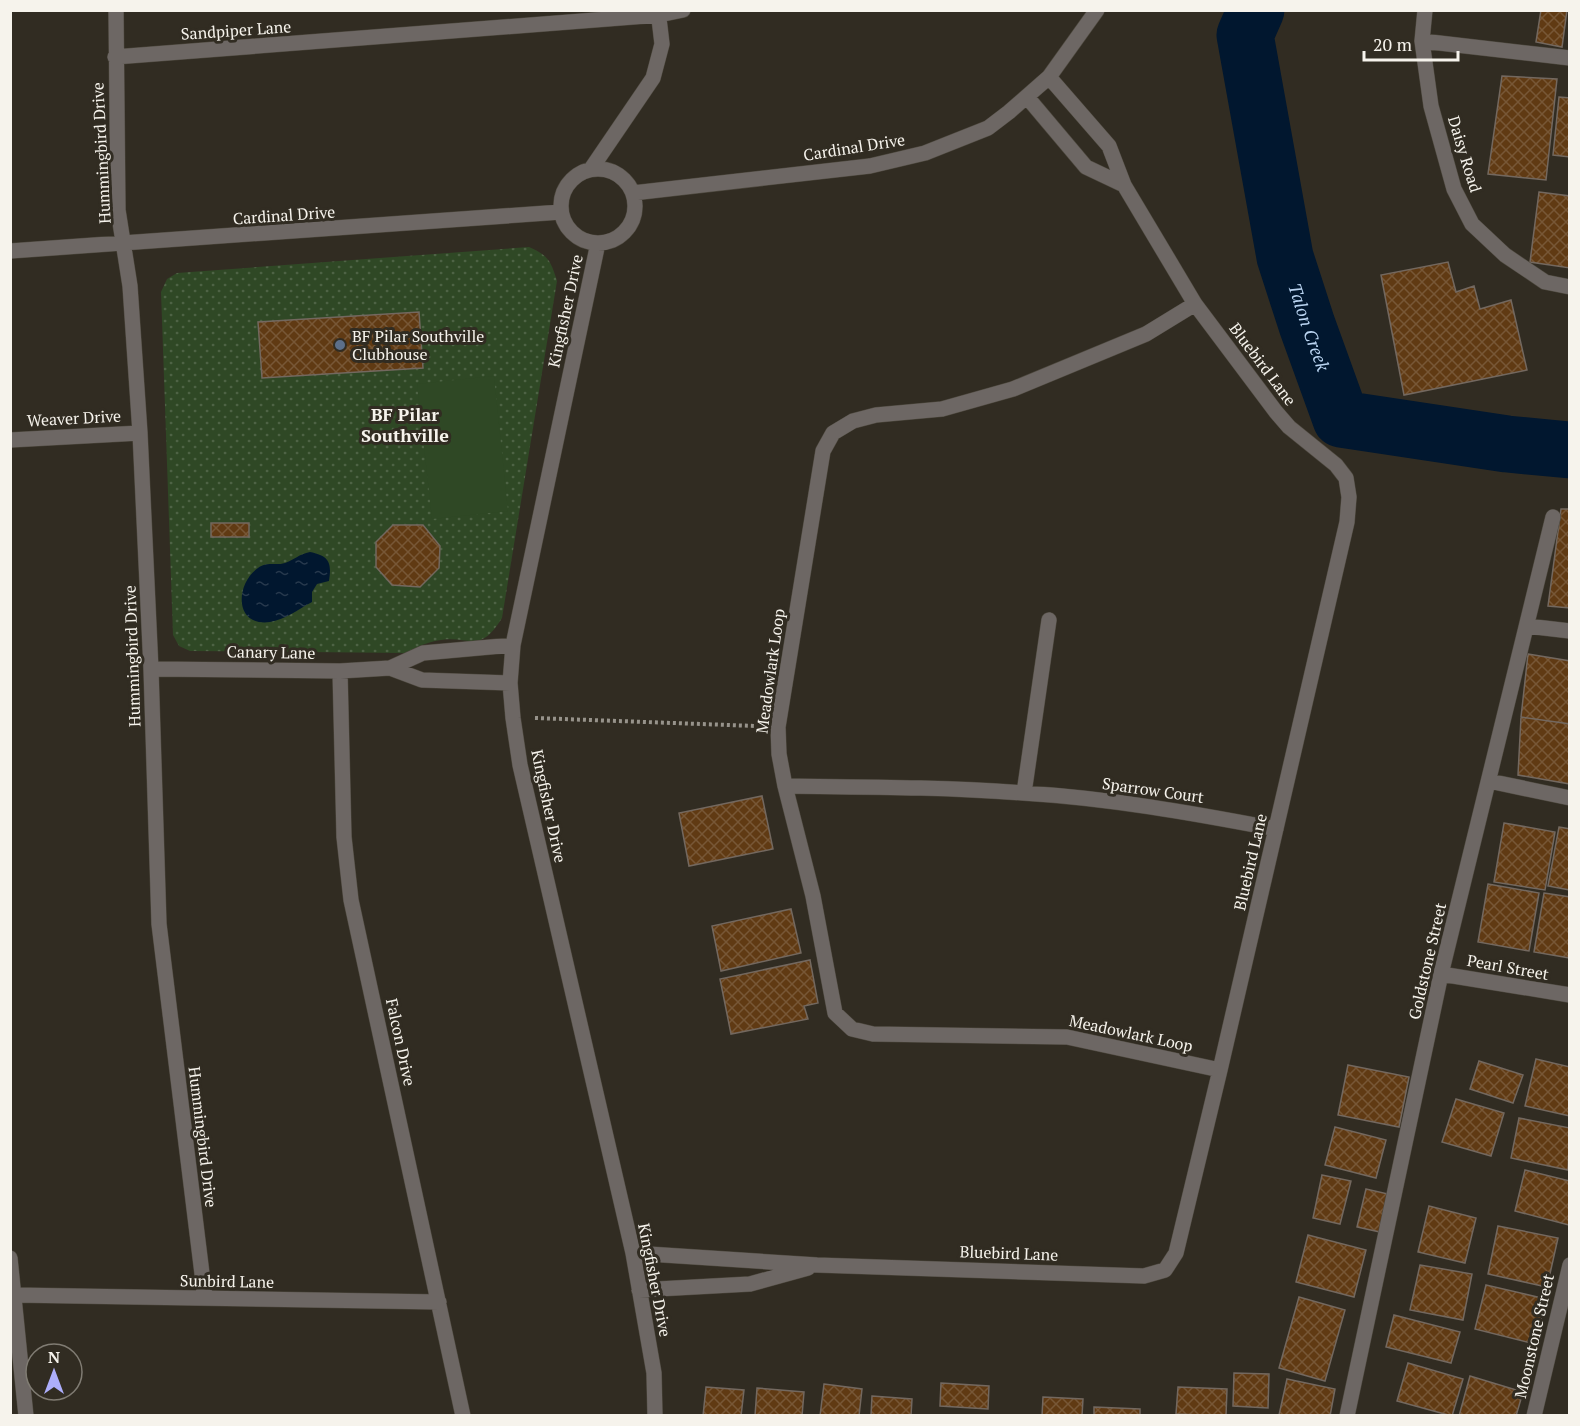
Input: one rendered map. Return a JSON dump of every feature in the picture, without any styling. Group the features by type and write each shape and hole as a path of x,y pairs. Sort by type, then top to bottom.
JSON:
{"street":[{"name":"Hummingbird Drive","path":"116,10 118,210 130,286 140,433 151,669 159,924 205,1298"},
{"name":"Sandpiper Lane","path":"115,57 683,10"},
{"name":"Cardinal Drive","path":"633,193 870,166 925,153 988,128 1027,97 1049,77 1097,10"},
{"name":"Daisy Road","path":"1425,10 1422,41 1431,106 1454,189 1472,224 1505,255 1545,282 1569,287"},
{"path":"591,169 653,78 663,44 658,13"},
{"path":"1422,41 1569,58"},
{"name":"Bluebird Lane","path":"633,1253 817,1265 1144,1276 1165,1270 1176,1253 1347,522 1349,497 1346,478 1336,465 1289,427 1195,304 1124,185 1109,146 1049,77"},
{"path":"1027,97 1086,167 1124,185"},
{"path":"591,169 606,170 622,178 633,193 635,211 628,228 615,239 598,243 581,240 568,228 561,213 561,197 567,184 578,174 591,169"},
{"name":"Cardinal Drive","path":"10,251 561,213"},
{"name":"Kingfisher Drive","path":"598,243 513,645 510,683 520,765 633,1253 654,1373 655,1416"},
{"name":"Meadowlark Loop","path":"1195,304 1146,334 1013,389 942,409 876,415 853,421 833,433 823,451 778,727 779,754 785,786 813,896 835,1013 852,1029 873,1034 1067,1037 1220,1071"},
{"name":"Weaver Drive","path":"10,440 140,433"},
{"name":"Goldstone Street","path":"1347,1416 1441,974 1553,517"},
{"path":"1024,793 1049,620"},
{"path":"1527,626 1569,631"},
{"name":"Canary Lane","path":"151,669 340,671 390,668 423,653 513,645"},
{"name":"Canary Lane","path":"390,668 422,680 510,683"},
{"name":"Falcon Drive","path":"340,671 344,837 351,900 462,1416"},
{"path":"1489,781 1569,798"},
{"name":"Sparrow Court","path":"785,786 1024,793 1119,802 1276,829"},
{"name":"Pearl Street","path":"1441,974 1569,995"},
{"path":"10,1258 26,1416"},
{"name":"Bluebird Lane","path":"639,1290 750,1284 817,1265"},
{"name":"Moonstone Street","path":"1534,1416 1569,1265"},
{"name":"Sunbird Lane","path":"15,1295 439,1302"}],"path":[{"path":"513,718 778,727"}],"green space":[{"path":"529,247 548,259 557,281 502,618 494,630 479,640 435,641 404,653 190,651 179,646 173,635 161,292 167,279 177,273"},
{"path":"494,376 508,511 432,519 417,384"}],"water":[{"path":"310,552 325,558 330,569 329,581 317,584 312,592 312,602 275,621 258,622 250,618 244,611 242,593 250,575 261,566 285,563"}],"building":[{"path":"1541,10 1567,10 1562,47 1536,42"},
{"path":"1502,76 1557,79 1546,180 1488,174"},
{"path":"1559,97 1570,98 1570,157 1553,155"},
{"path":"1539,192 1570,196 1570,268 1530,262"},
{"path":"1448,262 1456,292 1474,286 1480,309 1511,300 1527,370 1404,395 1381,275"},
{"name":"BF Pilar Southville Clubhouse","path":"419,312 423,368 262,378 258,322"},
{"path":"1561,509 1570,509 1570,608 1548,606"},
{"path":"211,523 249,523 249,537 211,537"},
{"path":"393,525 423,525 440,546 439,568 420,587 392,585 376,567 376,542"},
{"path":"1528,654 1570,661 1570,724 1521,717"},
{"path":"1521,717 1570,724 1570,784 1518,775"},
{"path":"762,796 773,849 689,866 679,813"},
{"path":"1504,823 1555,832 1545,890 1494,882"},
{"path":"1559,827 1570,829 1570,890 1548,886"},
{"path":"1488,884 1539,893 1529,951 1478,942"},
{"path":"1544,893 1570,897 1570,958 1534,952"},
{"path":"791,909 801,953 721,971 712,926"},
{"path":"810,960 818,1003 804,1006 808,1019 731,1034 720,979"},
{"path":"1536,1059 1570,1067 1570,1116 1525,1106"},
{"path":"1479,1061 1523,1075 1513,1103 1470,1089"},
{"path":"1348,1065 1409,1077 1399,1127 1338,1115"},
{"path":"1456,1099 1504,1113 1491,1156 1442,1142"},
{"path":"1519,1118 1570,1128 1568,1170 1511,1158"},
{"path":"1335,1127 1386,1140 1376,1178 1325,1165"},
{"path":"1525,1170 1570,1181 1569,1225 1515,1211"},
{"path":"1322,1175 1351,1181 1340,1224 1313,1218"},
{"path":"1366,1189 1388,1194 1380,1232 1357,1227"},
{"path":"1429,1206 1476,1218 1465,1263 1418,1252"},
{"path":"1498,1226 1558,1238 1547,1287 1488,1274"},
{"path":"1308,1235 1366,1250 1354,1297 1296,1282"},
{"path":"1420,1265 1472,1274 1463,1320 1410,1310"},
{"path":"1486,1285 1546,1299 1535,1344 1475,1329"},
{"path":"1299,1297 1345,1310 1325,1381 1279,1368"},
{"path":"1394,1315 1460,1332 1451,1363 1386,1347"},
{"path":"1408,1363 1463,1379 1452,1416 1397,1401"},
{"path":"1234,1373 1269,1374 1268,1408 1233,1406"},
{"path":"1470,1376 1523,1392 1516,1416 1459,1416"},
{"path":"1287,1379 1335,1389 1330,1416 1279,1415"},
{"path":"941,1383 989,1386 988,1409 940,1406"},
{"path":"824,1384 862,1389 859,1416 820,1416"},
{"path":"706,1387 744,1390 741,1416 703,1416"},
{"path":"1178,1387 1227,1389 1226,1416 1176,1414"},
{"path":"757,1388 804,1392 802,1416 755,1416"},
{"path":"872,1396 912,1399 911,1416 871,1416"},
{"path":"1043,1397 1083,1399 1082,1416 1042,1416"},
{"path":"1094,1407 1140,1409 1140,1416 1094,1416"}],"waterway":[{"name":"Talon Creek","path":"1256,10 1245,35 1285,257 1341,419 1507,444 1570,450"}],"place":[{"name":"BF Pilar Southville Clubhouse","path":"340,345"}],"district":[{"name":"BF Pilar Southville","path":"405,425"}]}
